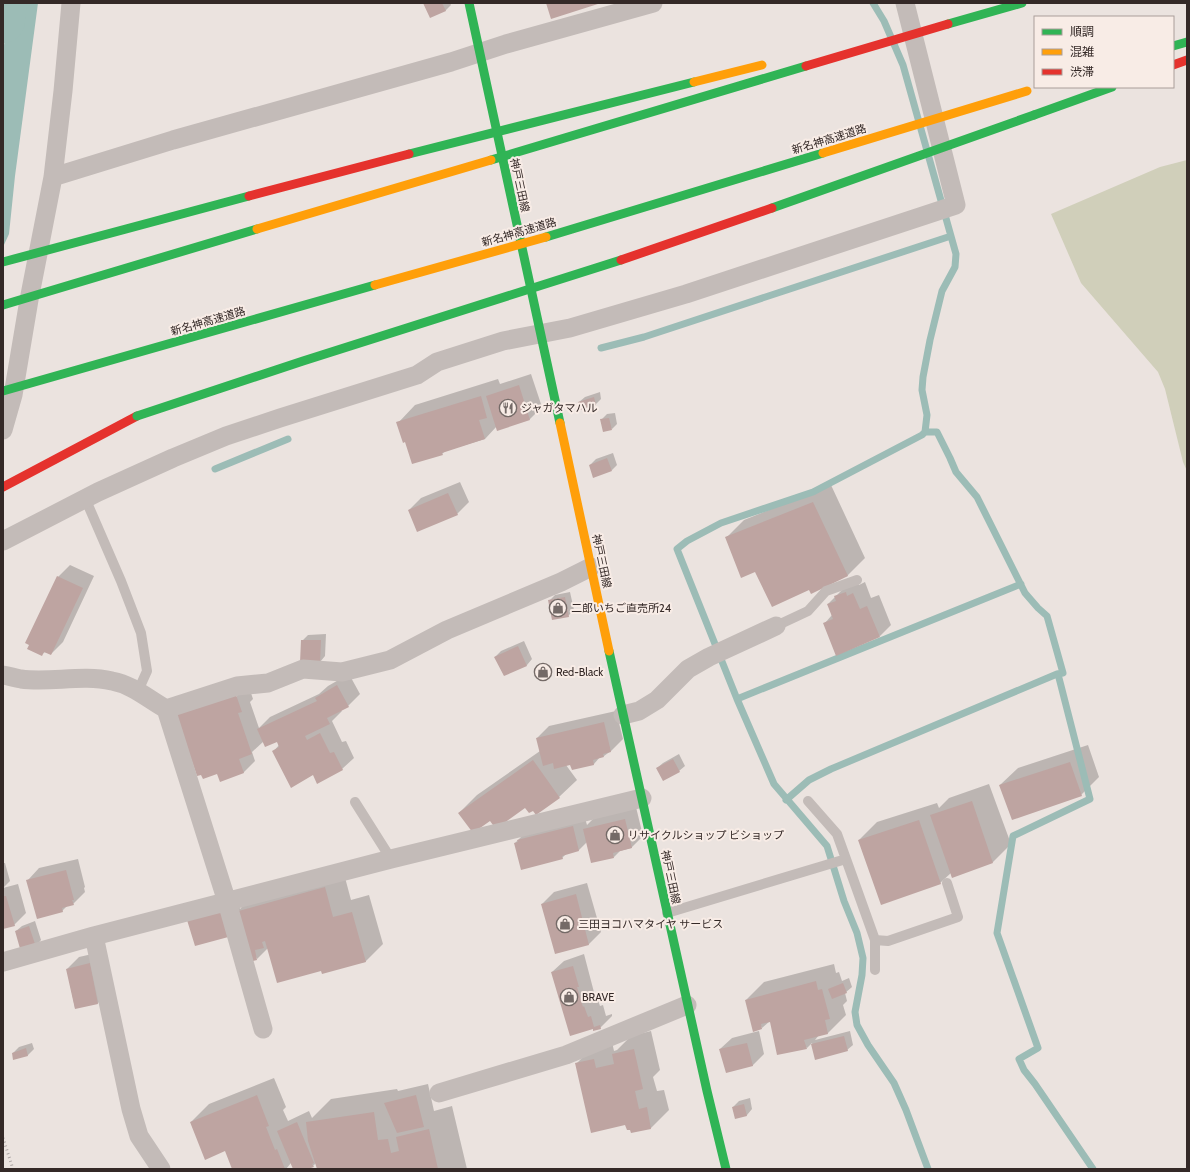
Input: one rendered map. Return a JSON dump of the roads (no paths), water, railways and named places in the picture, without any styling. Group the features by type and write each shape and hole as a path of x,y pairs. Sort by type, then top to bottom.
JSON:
{"main road":[{"name":"神戸三田線","path":"469,3 623,715 726,1169"},
{"path":"3,305 1022,3"},
{"path":"845,45 948,24"},
{"path":"1174,46 1187,42"},
{"path":"1174,65 1187,60"},
{"path":"3,262 434,147 768,64"},
{"path":"52,450 137,416 303,361 558,282 649,251 1109,88"},
{"name":"新名神高速道路","path":"3,391 556,234 1030,90"},
{"path":"3,487 137,416"}],"street":[{"path":"3,430 13,395 29,300 53,177 71,3"},
{"path":"53,177 173,140 451,62 506,44 653,3"},
{"path":"3,541 85,498 226,436 417,375 437,362 503,341 570,328 686,294 956,205 905,3"},
{"path":"166,709 237,686 268,683 303,669 342,672 390,660 447,630 561,582 591,567"},
{"path":"623,715 639,711 657,700 688,669 709,657 776,626"},
{"path":"3,675 21,679 46,680 86,678 112,681 131,686 153,702 166,709 227,902 263,1029"},
{"path":"3,962 94,936 391,859 642,798"},
{"path":"94,936 129,1102 139,1136 162,1169"},
{"path":"439,1093 566,1055 688,1005"}],"lane":[{"path":"85,498 121,581 141,633 147,671 138,691"},
{"path":"776,626 808,611 826,591 857,580"},
{"path":"808,801 837,834 874,940 875,970"},
{"path":"355,802 391,859"},
{"path":"667,912 846,858"},
{"path":"874,940 888,941 958,917 947,884"}],"water":[{"path":"10,3 38,3 15,176 9,234 3,247 3,52"}],"waterway":[{"path":"3,21 5,3"},
{"path":"873,3 884,21 903,65 956,254 955,267 942,291 923,377 922,390 927,415 925,432 922,435 813,492 721,523 687,541 677,549 737,699 774,784 827,846 844,901 857,933 863,958 862,975 855,1012 857,1025 868,1045 894,1083 906,1110 928,1169"},
{"path":"601,348 644,337 951,236"},
{"path":"786,800 809,780 831,769 1057,674 1063,673 1047,616 1025,593 977,497 956,472 937,432 925,432"},
{"path":"215,469 288,439"},
{"path":"737,699 1021,584"},
{"path":"1058,674 1090,799 1013,836 997,933 1038,1048 1019,1059 1024,1070 1093,1169"}],"railway":[{"path":"3,1138 13,1169"}],"place":[{"name":"ジャガタマハル","path":"508,408"},
{"name":"二郎いちご直売所24","path":"558,608"},
{"name":"Red-Black","path":"543,672"},
{"name":"リサイクルショップ ビショップ","path":"615,835"},
{"name":"三田ヨコハマタイヤ サービス","path":"565,924"},
{"name":"BRAVE","path":"569,997"}]}
